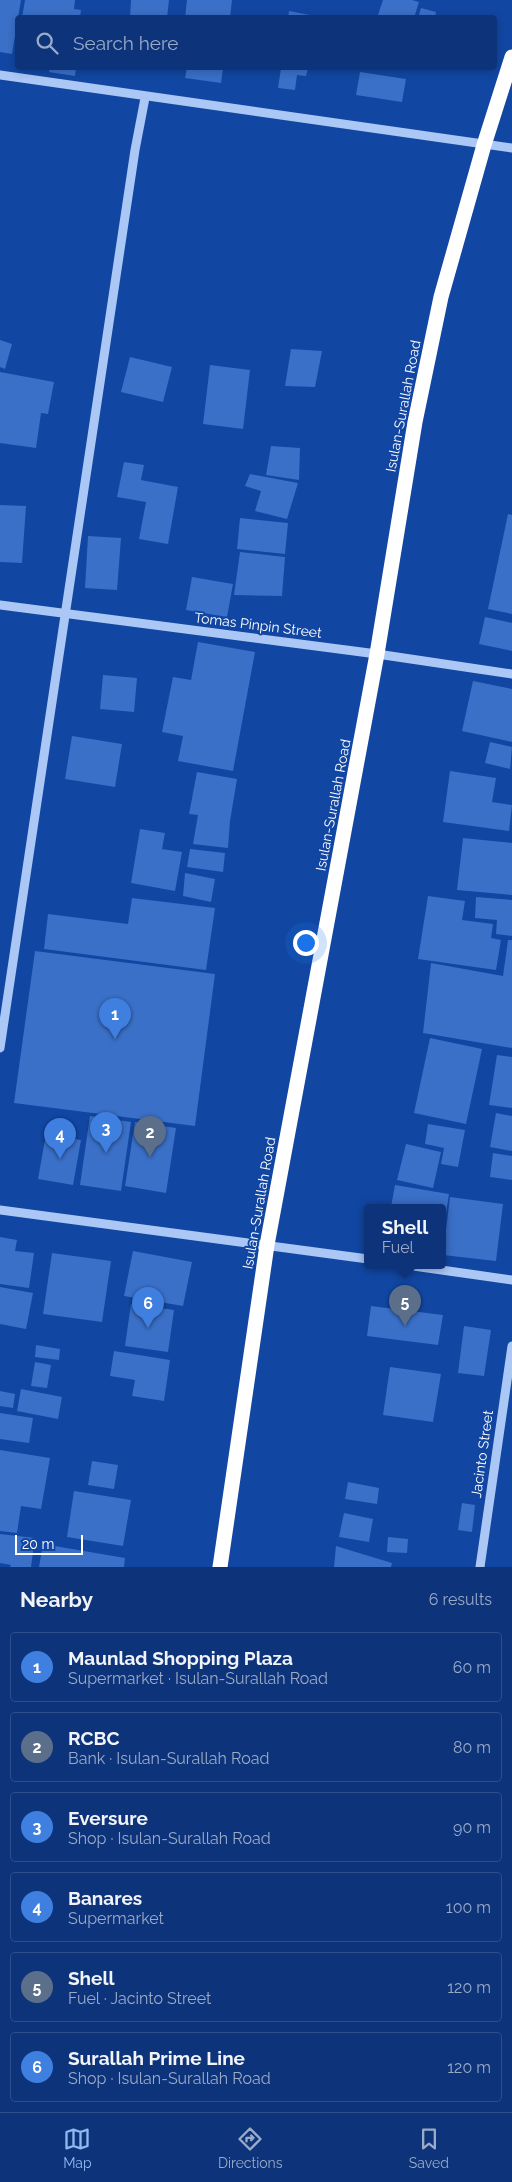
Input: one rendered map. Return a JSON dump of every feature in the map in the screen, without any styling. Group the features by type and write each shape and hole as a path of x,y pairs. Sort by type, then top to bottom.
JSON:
{"highway":[{"name":"Isulan-Surallah Road","path":"220,1567 267,1245 377,654 414,422 441,297 484,145 512,57"}],"street":[{"path":"0,75 145,98 512,148"},
{"path":"0,1048 135,150 145,98"},
{"name":"Tomas Pinpin Street","path":"0,605 377,654 512,674"},
{"path":"0,1210 364,1258"},
{"path":"434,1269 512,1280"},
{"name":"Jacinto Street","path":"480,1567 512,1346"}],"building":[{"path":"0,0 21,0 18,15 15,15 15,36 12,54 0,52"},
{"path":"25,0 75,0 74,9 81,10 80,15 22,15"},
{"path":"131,0 169,0 167,15 130,15"},
{"path":"187,0 232,0 230,15 185,15"},
{"path":"383,0 412,0 419,2 415,15 378,15"},
{"path":"421,8 436,12 436,15 419,15"},
{"path":"289,11 310,15 288,15"},
{"path":"50,70 76,70 75,76 49,72"},
{"path":"187,70 223,70 221,83 185,78"},
{"path":"281,70 308,70 306,76 297,75 295,90 278,88"},
{"path":"360,72 406,79 402,102 356,95"},
{"path":"0,340 12,344 5,369 0,367"},
{"path":"291,349 322,351 315,387 285,386"},
{"path":"130,357 172,367 163,402 121,392"},
{"path":"210,365 250,370 243,429 203,424"},
{"path":"0,372 54,382 48,414 41,413 36,448 0,443"},
{"path":"271,446 300,448 299,480 266,475"},
{"path":"124,462 144,465 141,480 178,487 168,544 139,539 146,502 117,497"},
{"path":"250,474 298,483 287,519 255,511 261,491 245,486"},
{"path":"0,505 26,506 22,563 0,562"},
{"path":"508,514 512,515 512,614 488,609"},
{"path":"240,518 288,523 285,554 237,549"},
{"path":"88,536 121,538 117,590 85,588"},
{"path":"240,552 285,557 282,596 234,595"},
{"path":"192,577 233,584 227,617 186,610"},
{"path":"485,617 512,623 512,651 479,644"},
{"path":"198,642 255,652 233,771 178,761 183,736 162,732 173,677 191,680"},
{"path":"103,675 137,678 134,712 100,709"},
{"path":"473,681 512,689 512,742 462,731"},
{"path":"72,736 122,744 115,787 65,779"},
{"path":"490,742 512,747 510,769 485,763"},
{"path":"450,771 496,778 492,802 512,805 509,831 443,822"},
{"path":"197,772 237,779 230,821 228,848 193,844 198,815 189,814"},
{"path":"140,829 165,833 162,849 182,852 175,891 131,883"},
{"path":"463,838 512,843 512,895 457,890"},
{"path":"190,849 225,853 223,872 187,867"},
{"path":"185,873 215,879 211,902 183,896"},
{"path":"428,896 465,901 462,920 493,924 491,938 501,940 496,970 418,959"},
{"path":"476,897 512,900 512,936 496,934 497,920 475,918"},
{"path":"132,898 215,908 206,970 44,949 48,914 128,924"},
{"path":"508,940 512,940 512,1048 423,1033 431,963 503,976"},
{"path":"35,951 215,974 195,1126 14,1103"},
{"path":"430,1038 482,1049 466,1124 414,1113"},
{"path":"497,1055 512,1057 512,1108 489,1105"},
{"path":"496,1113 512,1116 512,1151 490,1147"},
{"path":"90,1116 131,1122 121,1191 80,1185"},
{"path":"135,1122 176,1128 166,1193 125,1186"},
{"path":"428,1124 465,1130 458,1167 441,1164 444,1148 425,1144"},
{"path":"46,1134 81,1140 73,1185 38,1179"},
{"path":"406,1144 441,1152 433,1188 397,1180"},
{"path":"493,1153 512,1156 512,1180 490,1177"},
{"path":"395,1185 449,1194 446,1213 446,1204 392,1204"},
{"path":"450,1197 503,1204 496,1261 446,1255 446,1230"},
{"path":"0,1237 17,1240 15,1251 34,1253 29,1288 0,1284"},
{"path":"133,1251 192,1262 183,1306 124,1296"},
{"path":"52,1253 111,1261 102,1322 43,1314"},
{"path":"0,1287 33,1293 26,1329 0,1324"},
{"path":"131,1304 174,1310 168,1352 125,1346"},
{"path":"371,1306 443,1315 438,1345 367,1336"},
{"path":"464,1326 491,1330 484,1376 458,1373"},
{"path":"36,1345 60,1349 59,1360 35,1357"},
{"path":"114,1351 170,1360 164,1401 132,1396 135,1380 110,1376"},
{"path":"35,1362 51,1365 47,1388 31,1386"},
{"path":"390,1367 441,1374 433,1422 383,1415"},
{"path":"21,1389 62,1397 58,1419 17,1411"},
{"path":"0,1391 15,1394 13,1408 0,1406"},
{"path":"0,1413 33,1418 29,1443 0,1439"},
{"path":"0,1450 50,1458 41,1509 21,1506 17,1533 0,1531"},
{"path":"92,1461 118,1465 114,1489 88,1485"},
{"path":"348,1482 379,1488 377,1504 345,1499"},
{"path":"74,1491 131,1500 123,1546 67,1537"},
{"path":"462,1503 475,1505 472,1532 458,1530"},
{"path":"344,1513 373,1519 369,1542 339,1537"},
{"path":"0,1534 35,1538 31,1567 10,1567 11,1565 0,1563"},
{"path":"388,1537 408,1539 407,1553 387,1552"},
{"path":"43,1544 125,1558 124,1567 39,1567"},
{"path":"336,1546 392,1563 391,1567 334,1567"}],"place":[{"name":"Maunlad Shopping Plaza","path":"115,1039"},
{"name":"Eversure","path":"106,1153"},
{"name":"RCBC","path":"150,1157"},
{"name":"Banares","path":"60,1159"},
{"name":"Shell","path":"405,1326"},
{"name":"Surallah Prime Line","path":"148,1328"}]}
